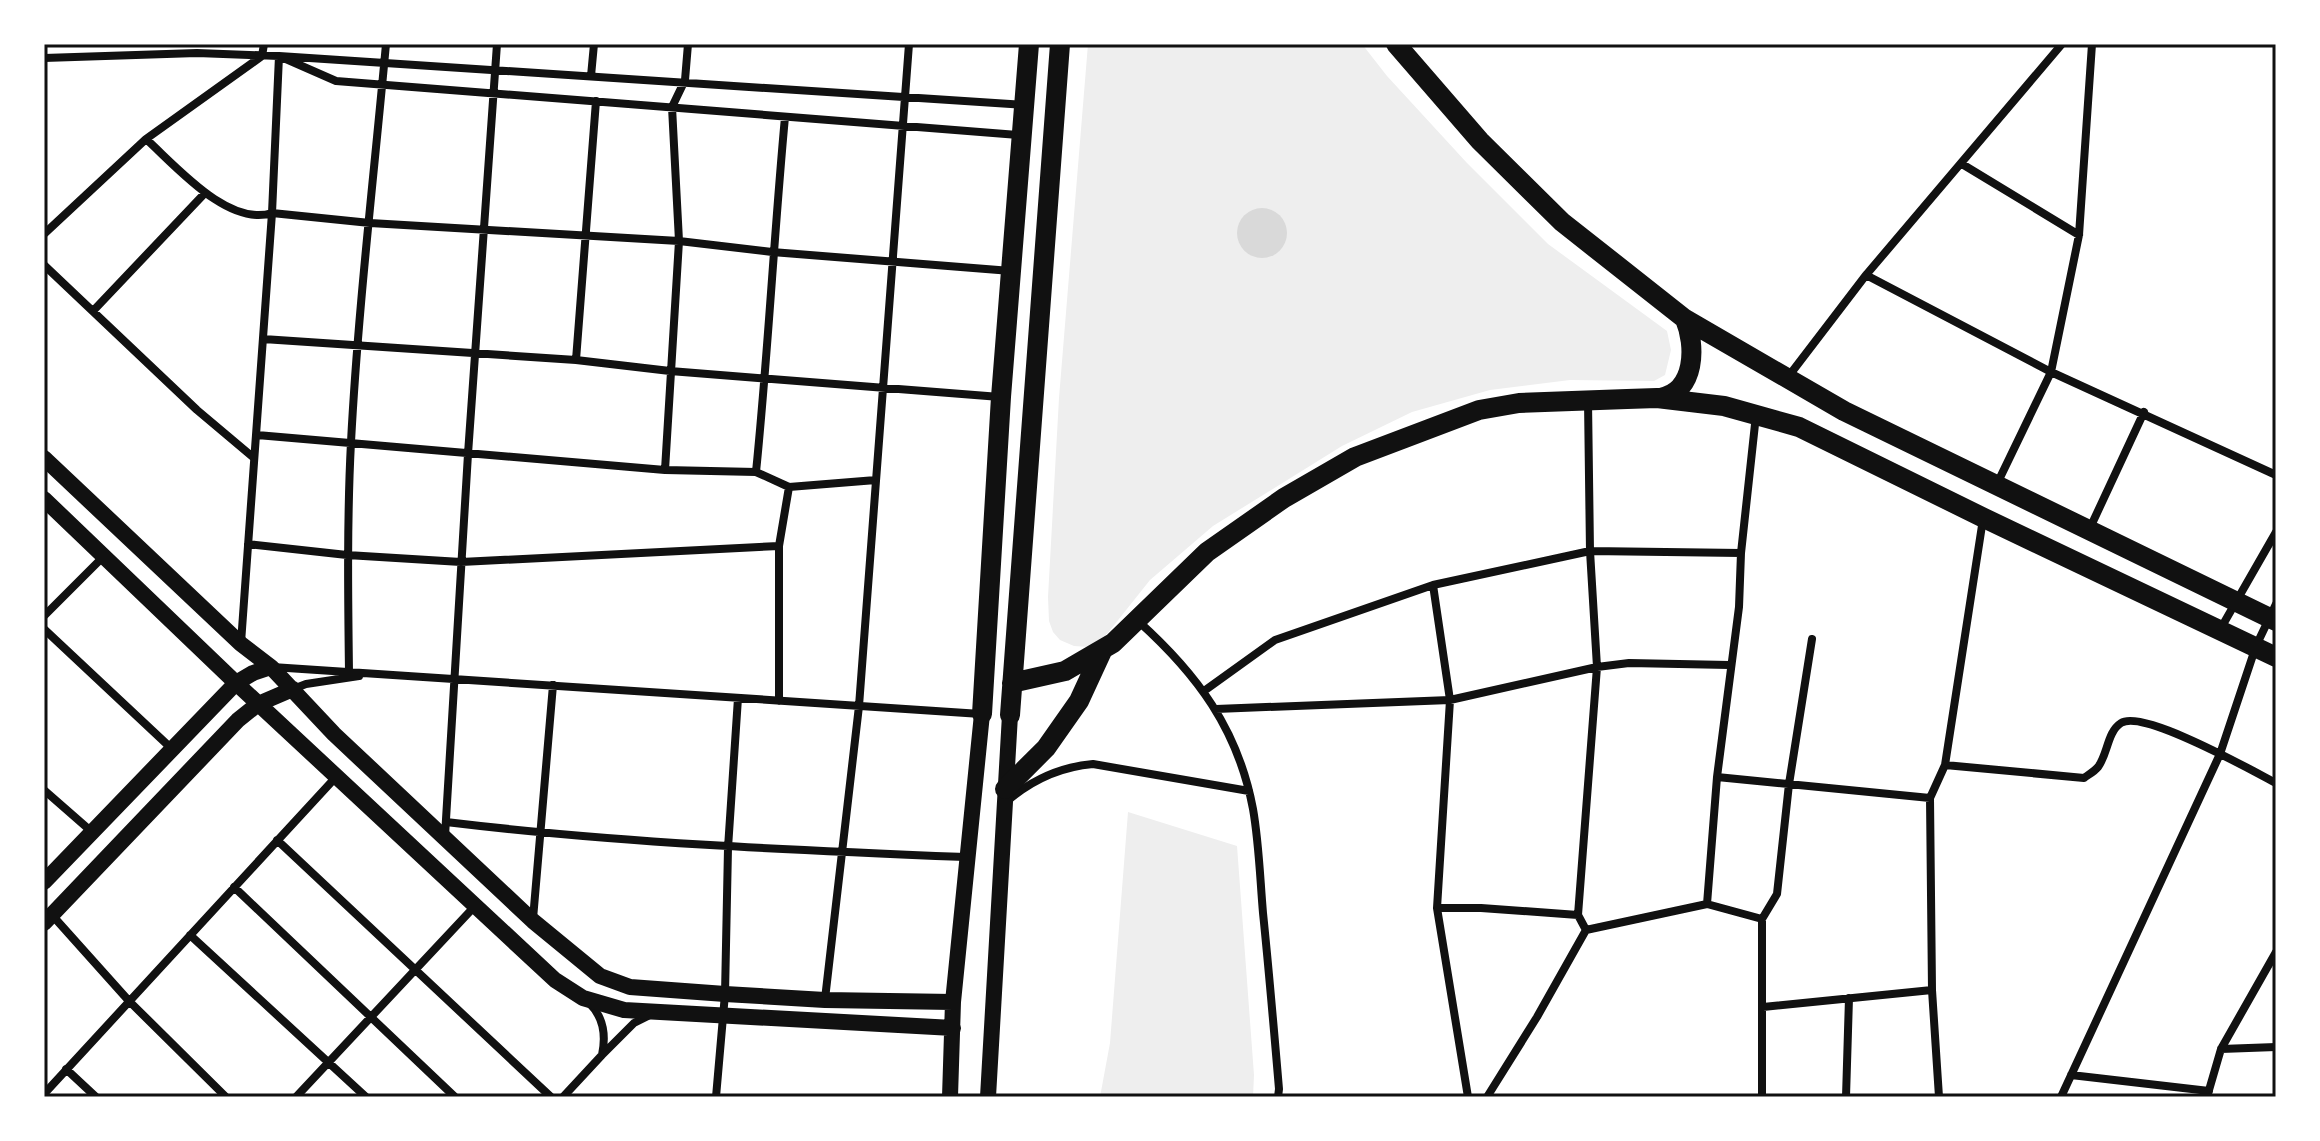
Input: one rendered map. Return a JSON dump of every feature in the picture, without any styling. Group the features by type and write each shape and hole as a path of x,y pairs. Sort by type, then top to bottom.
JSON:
{"highway":[{"path":"982,714 1001,397 1029,44"},
{"path":"1010,715 1060,44"},
{"path":"1396,44 1480,141 1562,222 1685,319 1844,411 1996,487 2238,601 2273,614"},
{"path":"1012,683 1065,671 1103,649 1207,552 1284,498 1355,457 1479,410 1519,403 1671,396 1679,391 1686,379 1691,345 1685,319"},
{"path":"1657,398 1724,406 1799,427 2276,657"},
{"path":"1005,796 1046,748 1079,701 1103,649"}],"main road":[{"path":"44,458 241,644 271,667 334,734 446,830 533,921 600,976 630,987 725,994 825,1000 953,1002"},
{"path":"44,499 475,906 555,980 583,998 624,1010 658,1013 953,1028"},
{"path":"44,882 236,683 271,667"},
{"path":"48,919 238,720 258,704 293,689"},
{"path":"950,1097 953,1002 982,714"},
{"path":"988,1097 1010,715"}],"street":[{"path":"44,234 146,139 262,56 264,44"},
{"path":"349,672 347,555 351,443 357,346 386,44"},
{"path":"497,44 474,355 446,830 728,848 966,857"},
{"path":"591,76 594,44"},
{"path":"665,470 679,241 672,107 683,82 688,44"},
{"path":"825,1000 859,706 909,44"},
{"path":"1788,378 1866,275 2062,44"},
{"path":"1996,487 2051,372 2079,235 2092,44"},
{"path":"44,58 197,53 279,56 1025,105"},
{"path":"279,56 336,81 381,86 1023,135"},
{"path":"241,644 272,213 279,56"},
{"path":"576,360 596,101"},
{"path":"756,472 785,117"},
{"path":"146,139 205,193 241,214 258,218 272,213 370,223 679,241 772,252 1012,271"},
{"path":"1962,164 2079,235"},
{"path":"93,311 205,193"},
{"path":"44,265 197,410 254,458"},
{"path":"1866,275 2051,372 2276,475"},
{"path":"263,339 576,360 670,371 1001,397"},
{"path":"1586,930 1578,915 1597,667 1590,551 1588,400"},
{"path":"2089,531 2144,412"},
{"path":"1707,904 1717,777 1729,665 1739,607 1741,553 1757,414"},
{"path":"257,435 665,470 756,472 789,487 876,480"},
{"path":"779,701 779,546 789,487"},
{"path":"1939,1097 1932,990 1930,798 1945,765 1984,518"},
{"path":"2220,629 2276,532"},
{"path":"248,544 347,555 462,560 779,546"},
{"path":"1204,691 1275,640 1433,585 1590,551 1741,553"},
{"path":"44,616 104,556"},
{"path":"1433,585 1450,700 1437,908 1468,1097"},
{"path":"2061,1097 2220,754 2256,646 2273,614"},
{"path":"1137,620 1174,653 1216,709 1235,749 1249,791 1256,834 1278,1097"},
{"path":"44,629 172,749"},
{"path":"1762,1097 1762,919 1777,894 1789,784 1812,639"},
{"path":"1216,709 1450,700 1597,667 1629,663 1729,665"},
{"path":"271,667 982,714"},
{"path":"293,689 306,684 376,674"},
{"path":"533,921 553,685"},
{"path":"716,1097 725,994 728,848 738,698"},
{"path":"1945,765 2084,778 2098,767 2107,743 2119,724 2133,719 2146,721 2220,754 2276,783"},
{"path":"1005,796 1048,774 1093,764 1249,791"},
{"path":"44,1094 336,777"},
{"path":"1717,777 1930,798"},
{"path":"44,790 92,832"},
{"path":"277,840 551,1097"},
{"path":"234,887 455,1097"},
{"path":"1487,1097 1586,930 1707,904 1762,919"},
{"path":"296,1097 475,906"},
{"path":"1437,908 1578,915"},
{"path":"48,919 226,1097"},
{"path":"190,935 366,1097"},
{"path":"2071,1075 2208,1094 2221,1049 2276,952"},
{"path":"1763,1007 1932,990"},
{"path":"583,998 594,1008 603,1028 605,1041 602,1055"},
{"path":"1846,1097 1849,998"},
{"path":"563,1097 634,1023 658,1013"},
{"path":"2221,1049 2276,1047"},
{"path":"66,1069 96,1097"}],"shaded area":[{"path":"1088,44 1362,44 1387,76 1467,163 1548,244 1667,331 1671,350 1665,375 1654,381 1570,380 1490,390 1412,412 1342,446 1213,526 1150,580 1107,634 1089,647 1074,646 1060,640 1049,621 1048,597 1059,398"},
{"path":"1262,208 1280,215 1287,233 1280,251 1262,258 1244,251 1237,233 1244,215"},
{"path":"1128,812 1237,846 1253,1097 1100,1097 1110,1043"}]}
